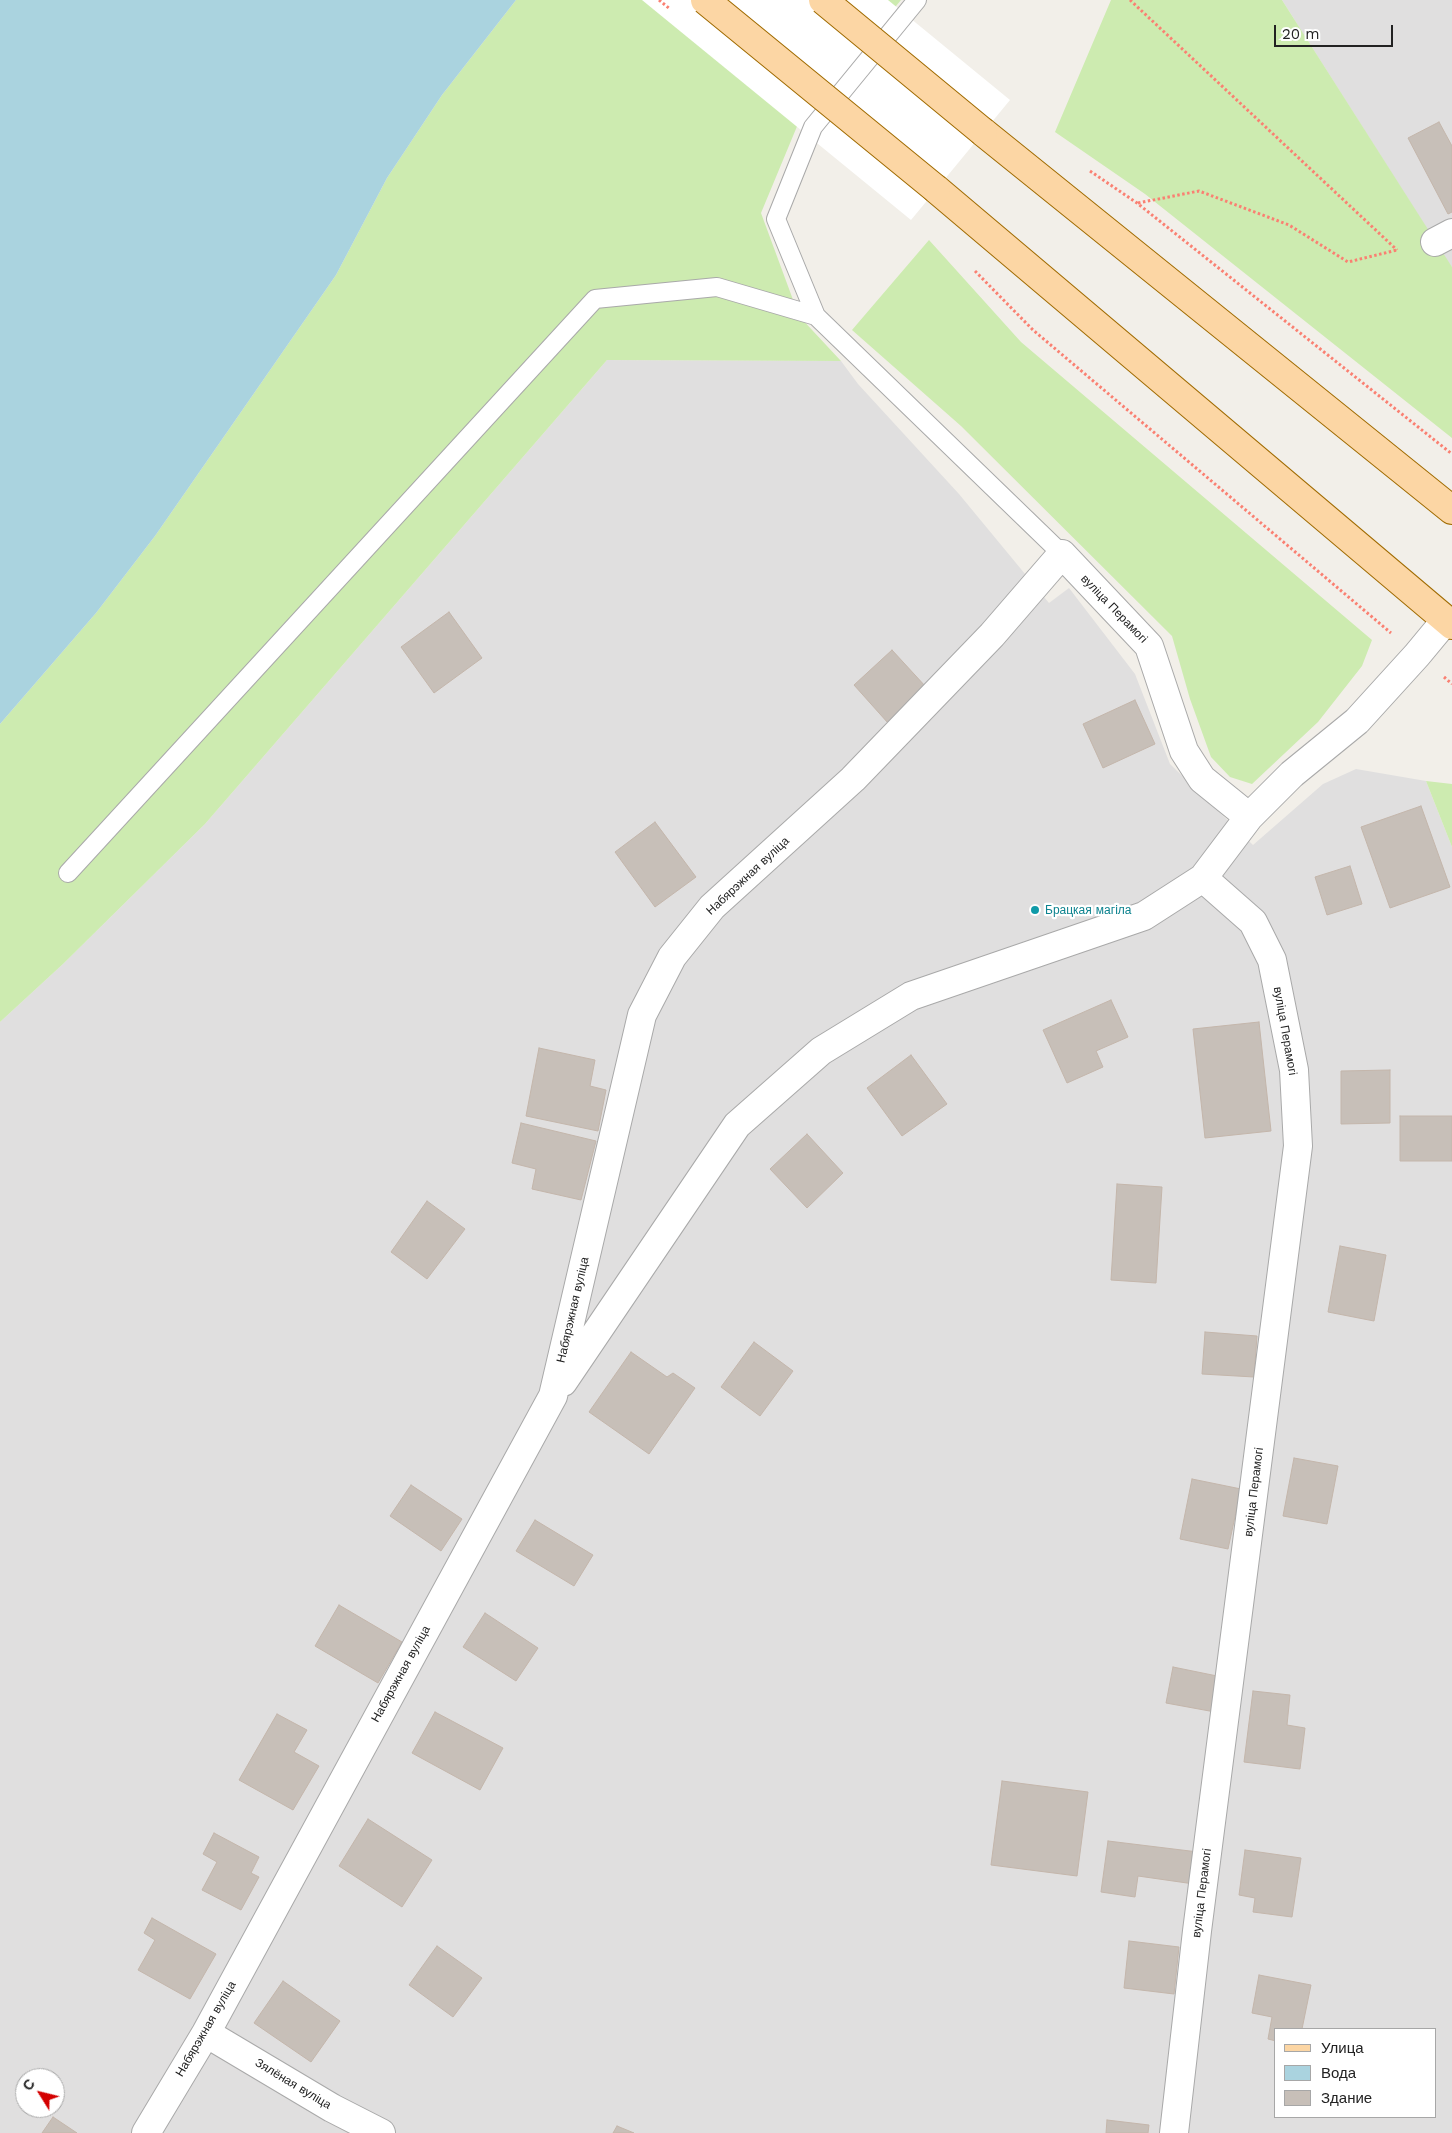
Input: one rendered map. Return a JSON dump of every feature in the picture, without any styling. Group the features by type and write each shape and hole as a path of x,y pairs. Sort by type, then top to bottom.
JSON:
{"main road":[{"path":"705,0 936,189 1449,622"},
{"path":"823,0 983,132 1452,510"}],"street":[{"name":"вуліца Перамогі","path":"1062,554 1149,646 1184,751 1202,779 1249,817"},
{"name":"Набярэжная вуліца","path":"146,2133 206,2033 553,1396 642,1015 672,957 712,907 853,779 992,634 1062,554"},
{"path":"553,1396 737,1125 821,1051 911,996 1144,916 1203,878 1249,817 1292,774 1356,721 1449,622"},
{"name":"вуліца Перамогі","path":"1174,2133 1197,1931 1298,1146 1294,1070 1272,960 1253,922 1203,878"},
{"name":"Зялёная вуліца","path":"206,2033 332,2108 381,2133"}],"lane":[{"path":"917,0 813,127 776,219 816,316 1062,554"},
{"path":"68,872 595,299 717,287 816,316"}],"path":[{"path":"1130,0 1397,250"},
{"path":"1089,170 1137,203 1452,454"},
{"path":"1137,203 1199,191 1288,225 1348,262 1443,237"},
{"path":"972,268 1033,330 1452,684"}],"shaded area":[{"path":"1282,0 1452,0 1452,267 1450,265"},
{"path":"607,360 841,361 858,384 959,494 1049,603 1069,588 1135,674 1170,764 1253,845 1323,784 1356,769 1426,781 1452,847 1452,2133 0,2133 0,1022 63,964 205,824"}],"green space":[{"path":"516,0 901,0 798,124 761,213 799,316 841,361 607,360 205,824 63,964 0,1022 0,724 96,613 155,536 336,275 387,178 442,95"},
{"path":"1111,0 1282,0 1452,267 1452,438 1145,194 1055,132"},
{"path":"929,240 1021,342 1372,640 1362,666 1318,722 1252,784 1230,777 1211,757 1190,699 1172,636 961,426 852,330"},
{"path":"1426,781 1452,784 1452,847"}],"water":[{"path":"0,0 516,0 442,95 387,178 336,275 155,536 96,613 0,724"}],"pier":[{"path":"642,0 888,0 1010,100 911,220"}],"building":[{"path":"1439,122 1452,146 1452,212 1448,214 1408,138"},
{"path":"449,612 482,658 434,693 401,647"},
{"path":"892,650 926,687 888,723 854,685"},
{"path":"1135,700 1155,744 1103,768 1083,724"},
{"path":"1421,806 1450,887 1390,908 1361,827"},
{"path":"655,822 696,877 655,907 615,852"},
{"path":"1350,866 1362,904 1327,915 1315,877"},
{"path":"1111,1000 1128,1037 1096,1051 1103,1067 1067,1083 1043,1030"},
{"path":"1259,1022 1271,1131 1205,1138 1193,1029"},
{"path":"539,1048 595,1060 590,1086 606,1090 598,1131 526,1116"},
{"path":"911,1055 947,1104 902,1136 867,1088"},
{"path":"1390,1070 1390,1123 1341,1124 1341,1071"},
{"path":"1400,1116 1452,1116 1452,1161 1400,1161"},
{"path":"521,1123 596,1141 581,1200 532,1189 536,1169 512,1163"},
{"path":"807,1134 843,1173 807,1208 770,1169"},
{"path":"1117,1184 1162,1187 1156,1283 1111,1280"},
{"path":"427,1201 465,1229 427,1279 391,1252"},
{"path":"1340,1246 1386,1255 1374,1321 1328,1312"},
{"path":"1205,1332 1257,1336 1254,1377 1202,1374"},
{"path":"754,1342 793,1371 760,1416 721,1387"},
{"path":"631,1352 667,1377 673,1373 695,1388 649,1454 589,1412"},
{"path":"1294,1458 1338,1466 1327,1524 1283,1516"},
{"path":"1192,1479 1241,1489 1228,1549 1180,1539"},
{"path":"411,1485 462,1519 441,1551 390,1516"},
{"path":"535,1520 593,1555 574,1586 516,1551"},
{"path":"339,1605 402,1642 378,1683 315,1646"},
{"path":"485,1613 538,1648 516,1681 463,1647"},
{"path":"1173,1667 1222,1677 1215,1712 1166,1703"},
{"path":"1253,1691 1290,1695 1287,1725 1305,1728 1300,1769 1244,1762"},
{"path":"435,1712 503,1748 480,1790 412,1753"},
{"path":"277,1714 307,1730 294,1752 319,1766 293,1810 239,1780"},
{"path":"1002,1781 1088,1792 1077,1876 991,1865"},
{"path":"368,1819 432,1860 402,1907 339,1866"},
{"path":"214,1833 259,1857 251,1873 259,1877 241,1910 202,1890 217,1862 203,1854"},
{"path":"1108,1841 1198,1852 1194,1884 1138,1876 1135,1897 1101,1892"},
{"path":"1245,1850 1301,1858 1292,1917 1253,1912 1255,1898 1239,1895"},
{"path":"152,1918 216,1954 190,1999 138,1970 155,1940 144,1933"},
{"path":"1129,1941 1179,1947 1174,1994 1124,1988"},
{"path":"437,1946 482,1978 453,2017 409,1985"},
{"path":"1259,1975 1311,1985 1302,2028 1274,2028 1274,2040 1268,2039 1272,2017 1252,2013"},
{"path":"283,1981 340,2021 311,2062 254,2023"},
{"path":"52,2118 54,2118 77,2133 42,2133"},
{"path":"1107,2120 1149,2125 1148,2133 1106,2133"},
{"path":"617,2126 634,2133 613,2133"}],"place":[{"name":"Брацкая магіла","path":"1035,910"}]}
